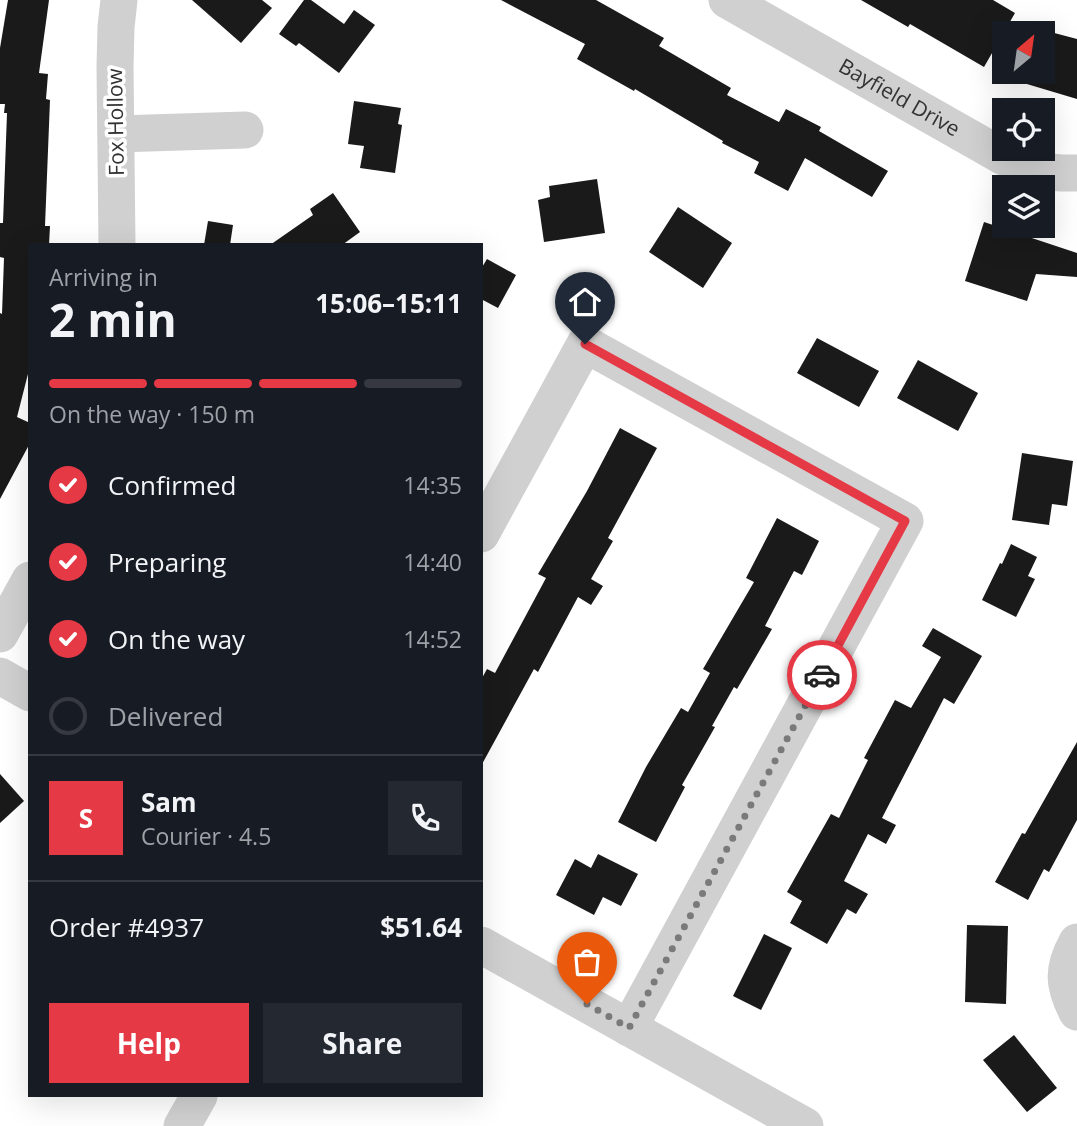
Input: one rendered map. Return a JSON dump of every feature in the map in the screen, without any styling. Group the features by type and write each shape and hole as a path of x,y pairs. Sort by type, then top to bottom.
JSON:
{"street":[{"name":"Fox Hollow","path":"117,243 116,54 119,0"},
{"name":"Bayfield Drive","path":"727,0 1002,156 1029,168 1077,173"},
{"path":"117,134 245,130"},
{"path":"483,530 585,344 905,521 629,1028"},
{"path":"0,634 28,583"},
{"path":"0,676 28,691"},
{"path":"1077,943 1070,954 1065,975 1070,1000 1077,1012"},
{"path":"483,946 805,1126"},
{"path":"182,1126 198,1097"}],"building":[{"path":"8,0 49,0 39,73 48,74 46,99 50,100 45,226 50,226 49,243 28,243 28,374 17,417 28,422 28,447 0,499 0,313 2,314 4,258 0,257 0,223 3,223 7,113 4,113 5,104 0,104 0,48"},
{"path":"192,0 262,0 272,8 241,43"},
{"path":"304,0 311,0 344,24 354,10 375,25 339,73 299,43 296,46 279,34"},
{"path":"501,0 596,0 664,38 659,46 731,88 727,95 779,122 786,109 821,127 819,131 888,171 872,197 805,158 788,191 754,173 759,162 722,143 723,141 635,89 634,91 577,59 585,44"},
{"path":"861,0 993,0 1015,13 1010,21 992,21 992,53 984,67 910,24 908,27"},
{"path":"1055,33 1077,39 1077,99 1027,84 1055,84"},
{"path":"354,101 401,108 398,124 402,125 395,173 360,168 364,146 348,144"},
{"path":"597,179 605,233 544,242 538,200 550,197 549,186"},
{"path":"333,193 360,232 345,243 273,243 313,215 310,209"},
{"path":"678,207 732,243 703,288 649,252"},
{"path":"208,221 233,225 230,243 204,243"},
{"path":"984,222 992,225 992,238 1032,238 1077,253 1077,277 1036,274 1027,301 965,281"},
{"path":"487,259 516,275 498,308 483,300 483,266"},
{"path":"817,338 879,371 859,407 797,373"},
{"path":"918,360 978,393 958,431 897,398"},
{"path":"620,428 657,448 608,538 613,541 591,579 603,586 591,605 578,597 538,672 534,669 483,762 483,676 487,669 495,673 546,578 538,574"},
{"path":"1022,453 1073,461 1067,506 1052,504 1049,525 1012,520"},
{"path":"777,518 819,541 802,575 794,571 765,626 772,629 712,726 715,727 682,785 685,787 656,842 618,822 681,708 688,712 710,673 703,669 754,582 746,578"},
{"path":"1011,544 1037,557 1028,576 1035,579 1016,617 982,600"},
{"path":"933,628 982,656 954,704 944,698 882,818 896,825 886,844 868,834 844,881 868,894 856,914 847,909 827,944 790,923 802,901 787,892 831,814 839,818 868,760 864,758 895,700 911,708 941,657 922,646"},
{"path":"1077,742 1077,820 1049,872 1044,869 1028,900 995,882"},
{"path":"0,774 24,801 0,823"},
{"path":"598,854 638,874 621,906 603,897 594,915 556,895 575,859 591,868"},
{"path":"967,925 1008,926 1006,1004 965,1002"},
{"path":"764,934 792,948 761,1010 733,996"},
{"path":"1014,1035 1057,1088 1027,1112 983,1060"}],"way so far":[{"path":"587,1004 629,1028 822,675"}],"route":[{"path":"585,344 905,521 822,675"}]}
